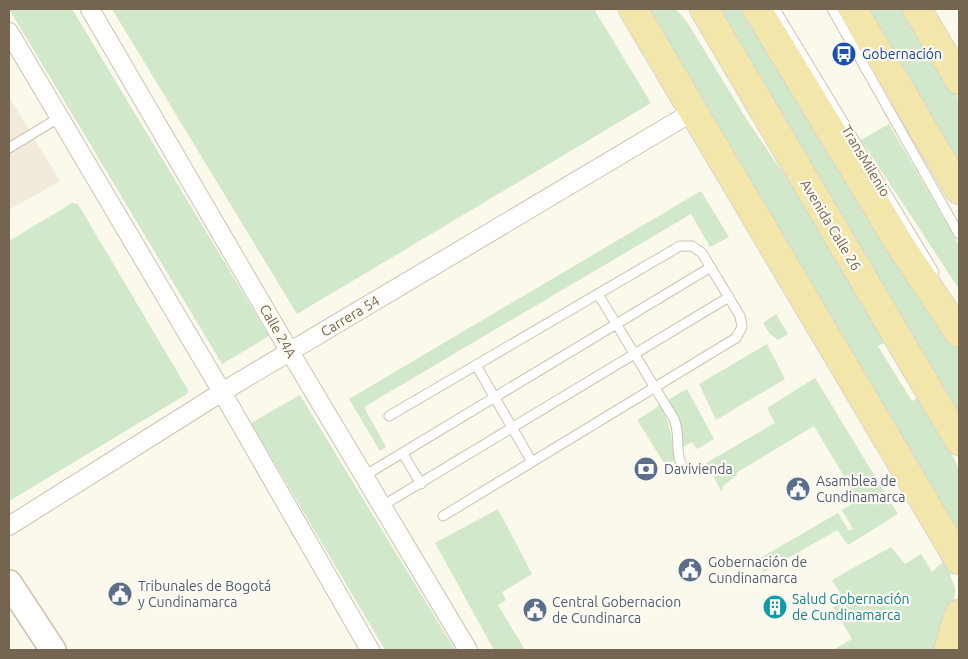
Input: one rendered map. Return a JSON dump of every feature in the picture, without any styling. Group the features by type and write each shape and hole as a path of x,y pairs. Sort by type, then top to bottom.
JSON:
{"main road":[{"path":"633,9 959,560"},
{"path":"692,9 728,49"},
{"name":"Avenida Calle 26","path":"704,9 959,441"},
{"path":"757,9 895,237 959,333"},
{"path":"853,9 959,190"},
{"path":"917,9 959,80"},
{"path":"9,583 53,650"},
{"path":"948,650 959,614"}],"street":[{"name":"Calle 24A","path":"90,9 290,352 468,650"},
{"path":"9,32 222,392 370,650"},
{"name":"Carrera 54","path":"9,526 222,392 694,112"}],"lane":[{"name":"TransMilenio","path":"775,9 939,279"},
{"path":"832,9 959,234"},
{"path":"9,148 60,117"},
{"path":"389,416 680,246 686,245 698,249 711,267 742,322 742,328 736,338 443,516"},
{"path":"364,476 711,267"},
{"path":"598,294 676,424 677,453 683,468"},
{"path":"382,506 729,298"},
{"path":"476,366 532,462"},
{"path":"403,454 421,484"}],"shaded area":[{"path":"9,97 60,181 9,210"}],"green space":[{"path":"9,9 72,9 269,336 222,364"},
{"path":"112,9 594,9 651,103 297,314"},
{"path":"645,9 676,9 687,22 747,120 808,209 889,340 878,346 912,401 923,394 959,469 959,543"},
{"path":"718,9 747,9 923,295 959,348 959,413"},
{"path":"863,9 906,9 959,100 959,169"},
{"path":"889,124 959,245 959,289 861,140"},
{"path":"701,191 729,237 710,247 691,214 364,407 386,447 380,451 349,399"},
{"path":"72,203 78,204 188,390 187,394 11,500 9,499 9,241"},
{"path":"776,314 788,334 778,340 770,334 763,323"},
{"path":"767,344 785,379 716,420 699,384"},
{"path":"815,378 898,514 848,545 837,530 764,572 757,560 838,513 849,531 853,529 842,510 858,500 814,426 736,473 737,475 723,486 722,492 706,463 775,423 767,408"},
{"path":"687,389 714,439 697,449 692,442 681,448 666,401"},
{"path":"300,395 455,650 385,650 251,423"},
{"path":"660,405 668,424 676,460 666,466 637,420"},
{"path":"498,509 532,574 502,592 506,600 498,605 525,650 494,650 435,543"},
{"path":"891,547 905,564 921,554 932,572 945,560 955,588 954,607 939,650 833,650 852,639 832,605 843,598 832,580"}],"place":[{"name":"Gobernación","path":"844,54"},
{"name":"Davivienda","path":"646,469"},
{"name":"Asamblea de Cundinamarca","path":"798,489"},
{"name":"Gobernación de Cundinamarca","path":"690,570"},
{"name":"Tribunales de Bogotá y Cundinamarca","path":"120,594"},
{"name":"Salud Gobernación de Cundinamarca","path":"775,607"},
{"name":"Central Gobernacion de Cundinarca","path":"535,610"}]}
